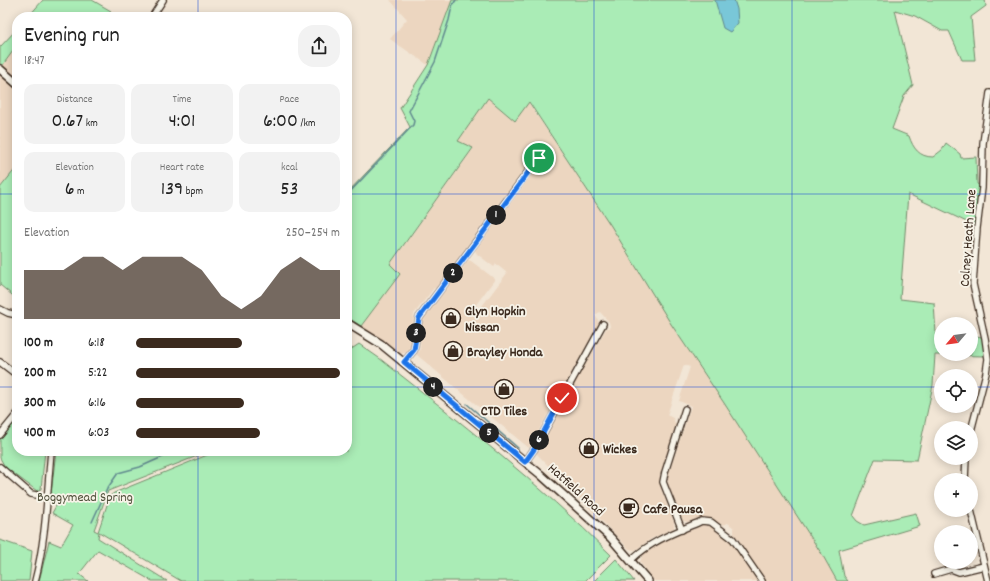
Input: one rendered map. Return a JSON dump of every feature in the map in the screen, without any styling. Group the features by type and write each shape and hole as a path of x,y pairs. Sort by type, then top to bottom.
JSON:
{"main road":[{"path":"0,69 12,80"},
{"name":"Hatfield Road","path":"352,326 371,337 404,362 525,462 611,538 648,581"}],"street":[{"path":"155,12 163,0"},
{"name":"Colney Heath Lane","path":"974,421 986,373 988,359 986,338 973,284 977,228 982,188 983,143 990,93"},
{"path":"404,362 414,350 419,318 545,150"},
{"path":"0,309 12,314"},
{"path":"525,462 535,448 604,324"},
{"path":"0,362 12,371"},
{"path":"682,530 664,482 665,472 685,410"},
{"path":"0,436 12,420"},
{"path":"35,581 44,535 51,456"},
{"path":"0,467 30,494 47,497"},
{"path":"973,517 988,581"},
{"path":"631,560 651,543 702,522 711,522 738,543 762,581"},
{"path":"934,574 952,569 959,572 984,566"}],"shaded area":[{"path":"390,0 452,0 428,65 390,39 407,19"},
{"path":"12,34 12,173 0,188 0,47"},
{"path":"488,98 515,121 528,102 611,226 671,324 823,556 837,581 654,581 640,562 643,554 659,543 707,523 735,545 740,541 734,534 734,528 728,523 723,525 709,518 701,518 688,522 683,521 668,484 668,476 691,406 679,401 690,367 684,365 667,415 673,418 676,426 660,475 661,489 674,522 674,528 651,539 637,549 629,549 535,452 606,329 610,327 609,322 600,312 595,315 599,324 529,448 416,354 420,350 421,322 468,260 495,279 475,306 479,310 507,273 496,264 494,267 477,254 475,250 548,152 542,148 501,200 436,289 434,288 414,314 411,346 408,352 400,354 361,326 400,274 390,265 473,149 458,141"}],"green space":[{"path":"43,0 92,0 111,11 110,12 32,12"},
{"path":"452,0 985,0 986,6 971,17 975,60 962,60 949,31 942,31 915,16 895,10 913,85 904,96 892,129 909,136 917,151 928,157 933,157 942,150 946,143 960,154 961,158 976,157 977,184 979,185 975,226 908,194 900,299 934,303 935,361 933,385 917,460 875,459 853,516 857,521 864,525 916,513 920,526 839,550 844,576 848,581 837,581 823,556 671,324 611,226 529,102 515,121 488,98 458,141 473,148 390,264 400,274 361,326 352,320 352,188 410,127 400,108 428,65"},
{"path":"12,34 12,52 2,66 0,64 0,47"},
{"path":"12,173 12,295 0,285 0,188"},
{"path":"978,337 983,337 985,356 978,356"},
{"name":"Boggymead Spring","path":"359,344 439,405 556,503 611,555 585,581 181,581 99,532 98,538 167,581 152,581 98,550 79,574 88,581 39,581 49,541 61,546 73,525 52,513 60,499 51,494 55,456 197,456 108,491 94,530 98,532 110,496 114,493 205,456 352,456 352,349"},
{"path":"12,423 12,456 44,456 41,489 37,491 5,467 0,458 0,439"},
{"path":"0,540 32,551 29,581 0,581"},
{"path":"616,559 634,581 594,581"}],"water":[{"path":"715,0 734,0 737,9 738,23 730,32 723,28"}],"waterway":[{"path":"352,190 413,125 414,121 409,111 435,62 452,6 456,0"},
{"path":"467,404 518,448"},
{"path":"92,522 107,489 118,473 140,467 165,456"}],"place":[{"name":"Glyn Hopkin Nissan","path":"451,318"},
{"name":"Brayley Honda","path":"453,351"},
{"name":"CTD Tiles","path":"504,389"},
{"name":"Wickes","path":"589,448"},
{"name":"Cafe Pausa","path":"629,508"}],"route":[{"path":"539,158 419,318 414,350 404,362 525,462 535,448 562,398"}]}
